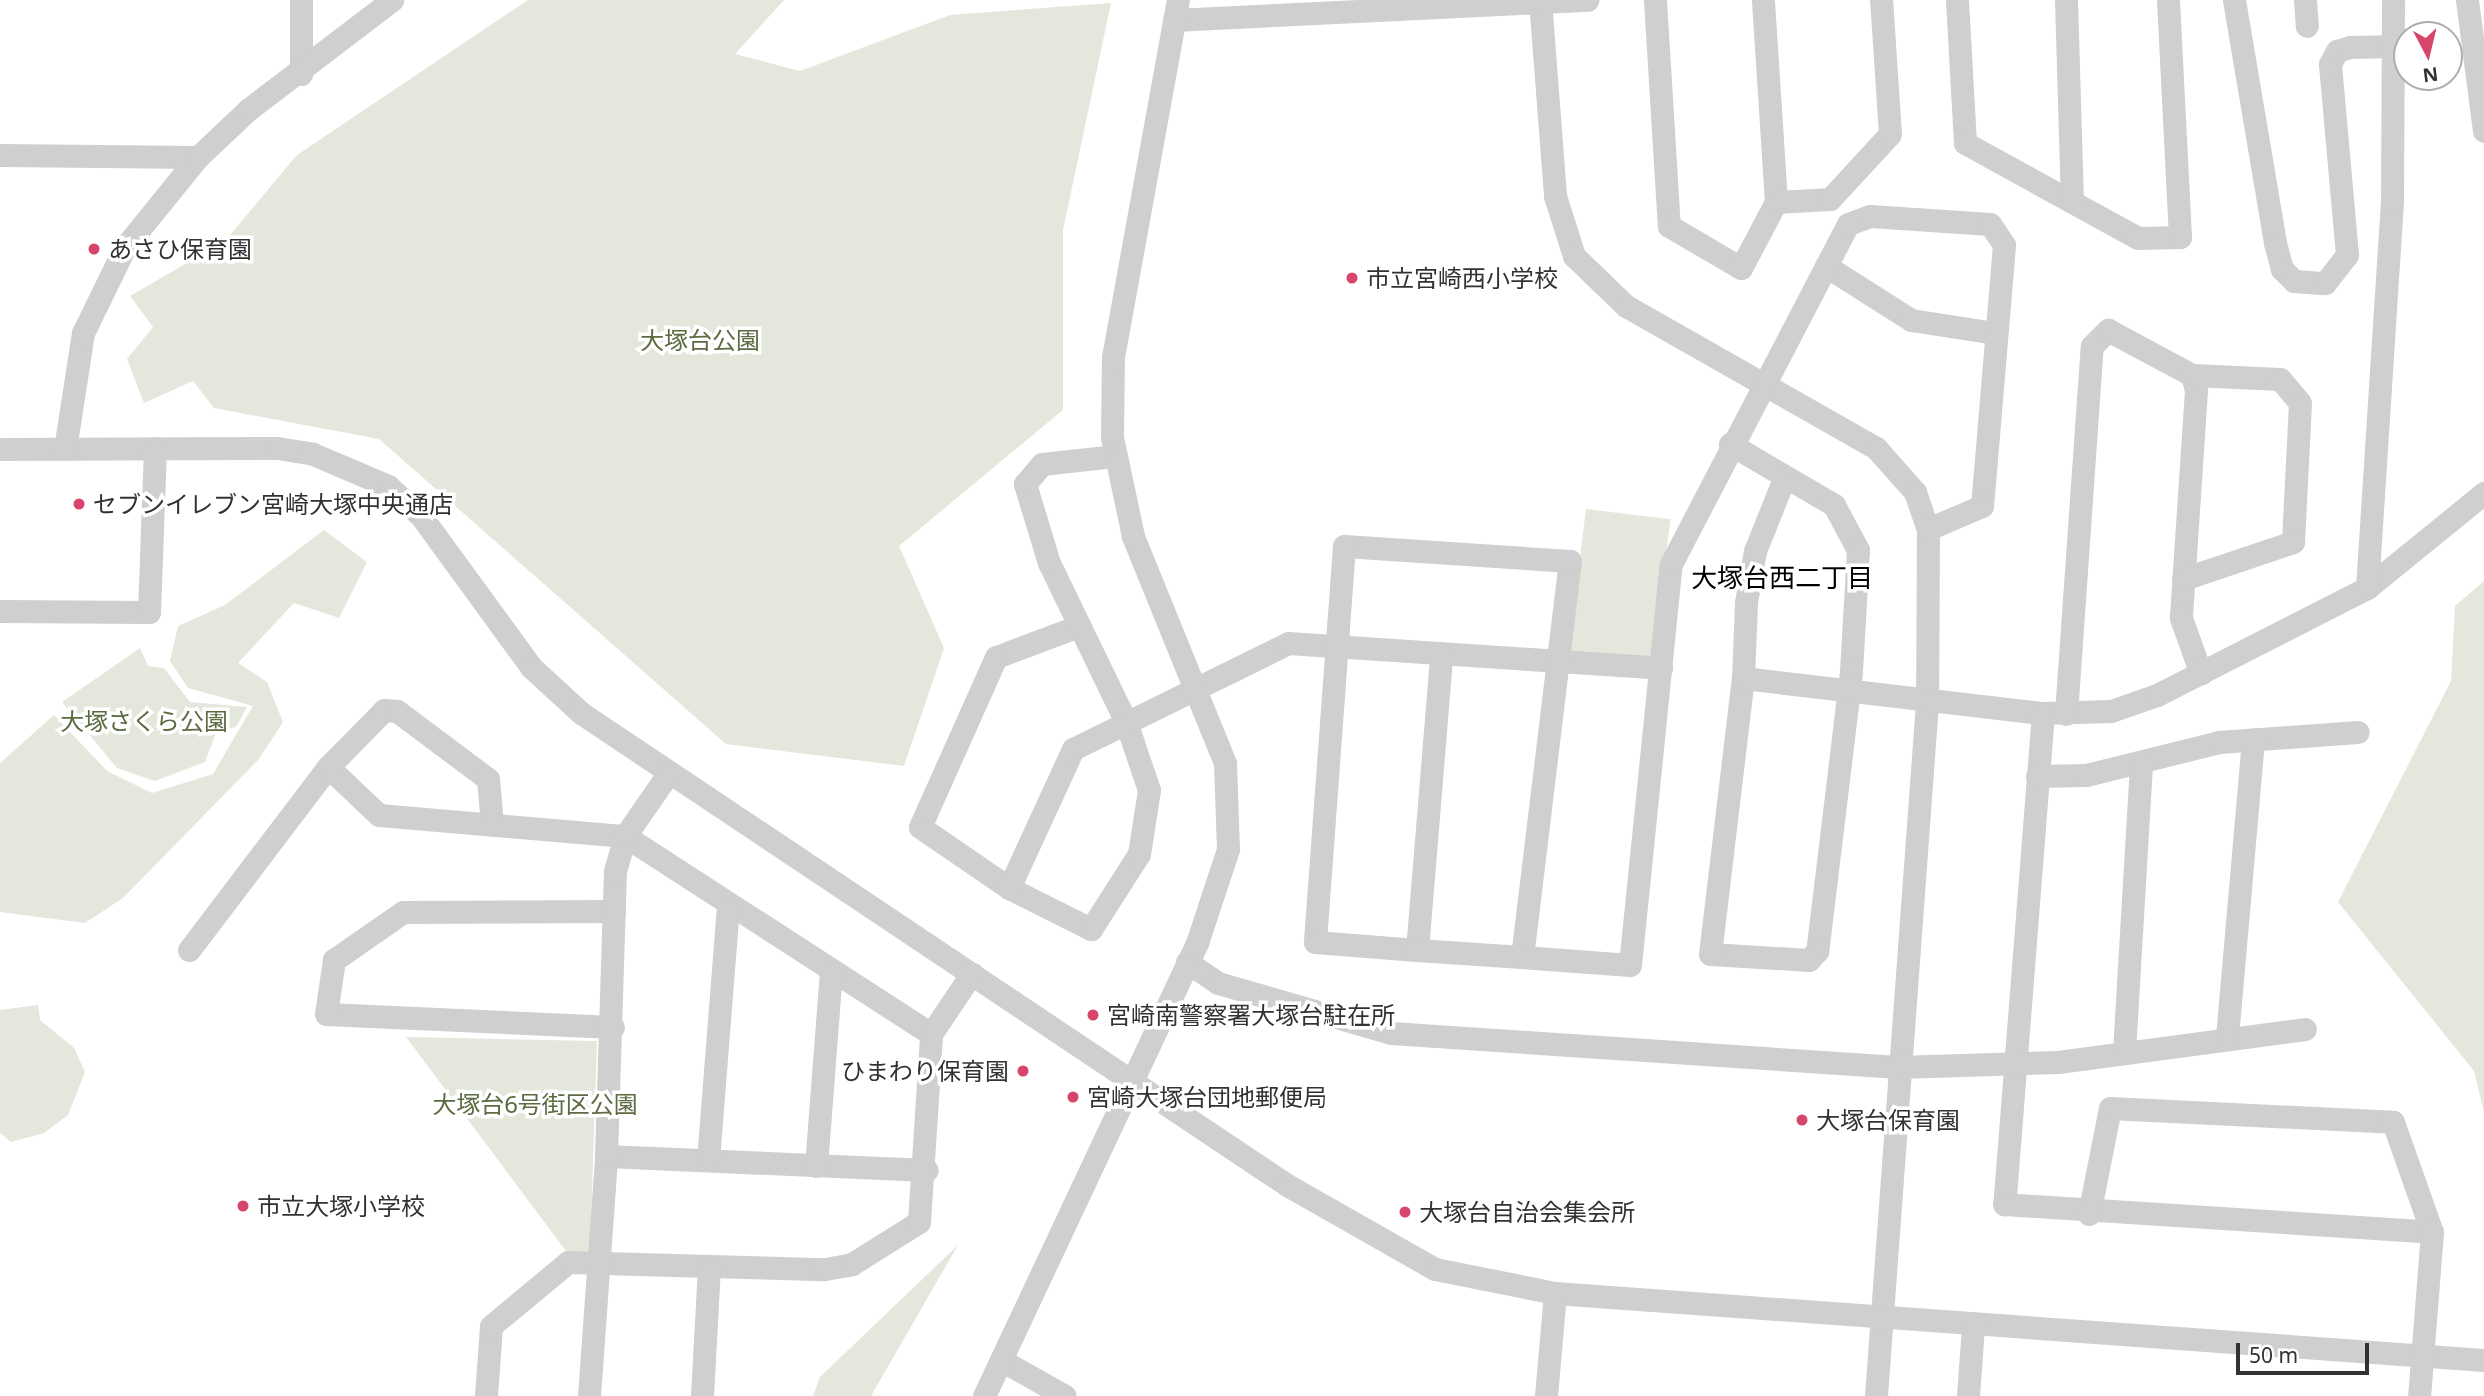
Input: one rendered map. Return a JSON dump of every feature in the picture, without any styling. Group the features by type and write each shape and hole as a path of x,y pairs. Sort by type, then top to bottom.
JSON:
{"street":[{"path":"301,74 302,0"},
{"path":"65,449 73,372 93,308 125,247 198,157 248,109 301,74 393,0"},
{"path":"984,1396 1216,899 1231,802 1225,763 1197,684 1133,536 1114,456 1113,357 1176,10 1588,0"},
{"path":"1655,0 1669,226 1741,268 1776,202 1763,0"},
{"path":"1776,202 1830,199 1890,134 1881,0"},
{"path":"1957,0 1965,143 2138,239 2180,237 2168,0"},
{"path":"2066,0 2072,200"},
{"path":"2234,0 2275,243 2281,269 2294,281 2325,283 2347,255 2330,64 2337,51 2350,47 2393,46"},
{"path":"2305,0 2307,26"},
{"path":"2393,0 2395,21"},
{"path":"2467,0 2484,131"},
{"path":"1541,2 1555,196 1574,256 1626,306 1876,448 1915,492 1928,529 1927,703 1898,1067 1876,1396"},
{"path":"2367,588 2395,91"},
{"path":"0,155 198,157"},
{"path":"1522,957 1570,561 1344,546 1333,644 1315,942 1630,965 1671,564 1762,382 1849,224 1870,216 1990,224 2004,245 1982,506 1928,529"},
{"path":"1826,266 1912,320 1995,333"},
{"path":"2066,714 2092,346 2108,330 2192,375 2280,379 2300,403 2293,542 2183,579"},
{"path":"2192,375 2181,618 2201,674"},
{"path":"1730,444 1783,481 1834,505 1857,550 1849,689 1817,951 1809,960 1710,954 1744,678 1755,551 1783,481"},
{"path":"0,611 149,612 155,448"},
{"path":"0,449 277,448 313,454 388,486 421,516 531,667 581,713 668,774 972,973 1287,1185 1435,1269 1555,1293 1881,1314 1973,1326 2484,1360"},
{"path":"1076,627 996,657 920,827 1009,888 1091,929 1139,854 1147,822 1149,790 1126,722 1076,627 1025,484 1042,464 1114,456"},
{"path":"1744,678 1849,689 1927,703 2043,713 2066,714 2133,704 2201,674 2367,588 2484,493"},
{"path":"1009,888 1073,749 1197,684 1288,643 1333,644 1441,656 1661,668"},
{"path":"1417,950 1441,656"},
{"path":"189,950 328,767 377,714 397,711 488,779 492,825"},
{"path":"2043,713 2004,1204 2089,1214 2432,1232"},
{"path":"2037,776 2086,775 2253,739 2357,732"},
{"path":"2227,1037 2253,739"},
{"path":"2124,1051 2141,762"},
{"path":"328,767 379,815 625,836 728,907 930,1034"},
{"path":"589,1396 600,1262 613,1027 614,911 625,836 668,774"},
{"path":"708,1160 728,907"},
{"path":"613,1027 326,1014 334,960 403,912 614,911"},
{"path":"1187,962 1218,983 1391,1033 1898,1067 2016,1064 2305,1029"},
{"path":"816,1166 831,973"},
{"path":"486,1396 491,1325 568,1262 709,1268 825,1269 852,1264 919,1222 927,1170 930,1034 972,973"},
{"path":"2089,1214 2110,1108 2124,1106 2393,1122 2432,1232 2426,1356 2419,1396"},
{"path":"606,1156 927,1170"},
{"path":"702,1396 709,1268"},
{"path":"1546,1396 1555,1293"},
{"path":"1968,1396 1973,1326"},
{"path":"1001,1360 1065,1396"}],"green space":[{"name":"大塚台公園","path":"528,0 784,0 735,54 800,71 950,15 1111,3 1063,230 1063,410 899,546 944,648 904,766 726,744 379,439 214,408 193,381 144,403 127,359 153,327 130,296 225,241 297,155"},
{"path":"1586,509 1670,519 1653,661 1569,651"},
{"path":"324,530 367,562 339,618 294,603 238,663 267,682 283,722 259,759 123,898 85,923 0,912 0,763 54,715 107,771 152,793 213,774 253,706 188,688 170,661 178,626 225,605"},
{"path":"2484,581 2484,1112 2474,1071 2338,902 2451,681 2455,606"},
{"name":"大塚さくら公園","path":"140,648 148,666 164,668 190,702 247,707 236,727 217,731 205,762 155,781 117,768 62,702"},
{"path":"38,1005 40,1020 74,1048 85,1072 68,1115 44,1133 11,1142 0,1133 0,1010"},
{"name":"大塚台6号街区公園","path":"406,1037 597,1041 590,1254 566,1251"},
{"path":"958,1245 871,1396 813,1396 820,1377"}],"place":[{"name":"あさひ保育園","path":"94,249"},
{"name":"市立宮崎西小学校","path":"1352,278"},
{"name":"セブンイレブン宮崎大塚中央通店","path":"79,504"},
{"name":"宮崎南警察署大塚台駐在所","path":"1093,1015"},
{"name":"ひまわり保育園","path":"1023,1071"},
{"name":"宮崎大塚台団地郵便局","path":"1073,1097"},
{"name":"大塚台保育園","path":"1802,1120"},
{"name":"市立大塚小学校","path":"243,1206"},
{"name":"大塚台自治会集会所","path":"1405,1212"}],"district":[{"name":"大塚台西二丁目","path":"1782,578"}]}
